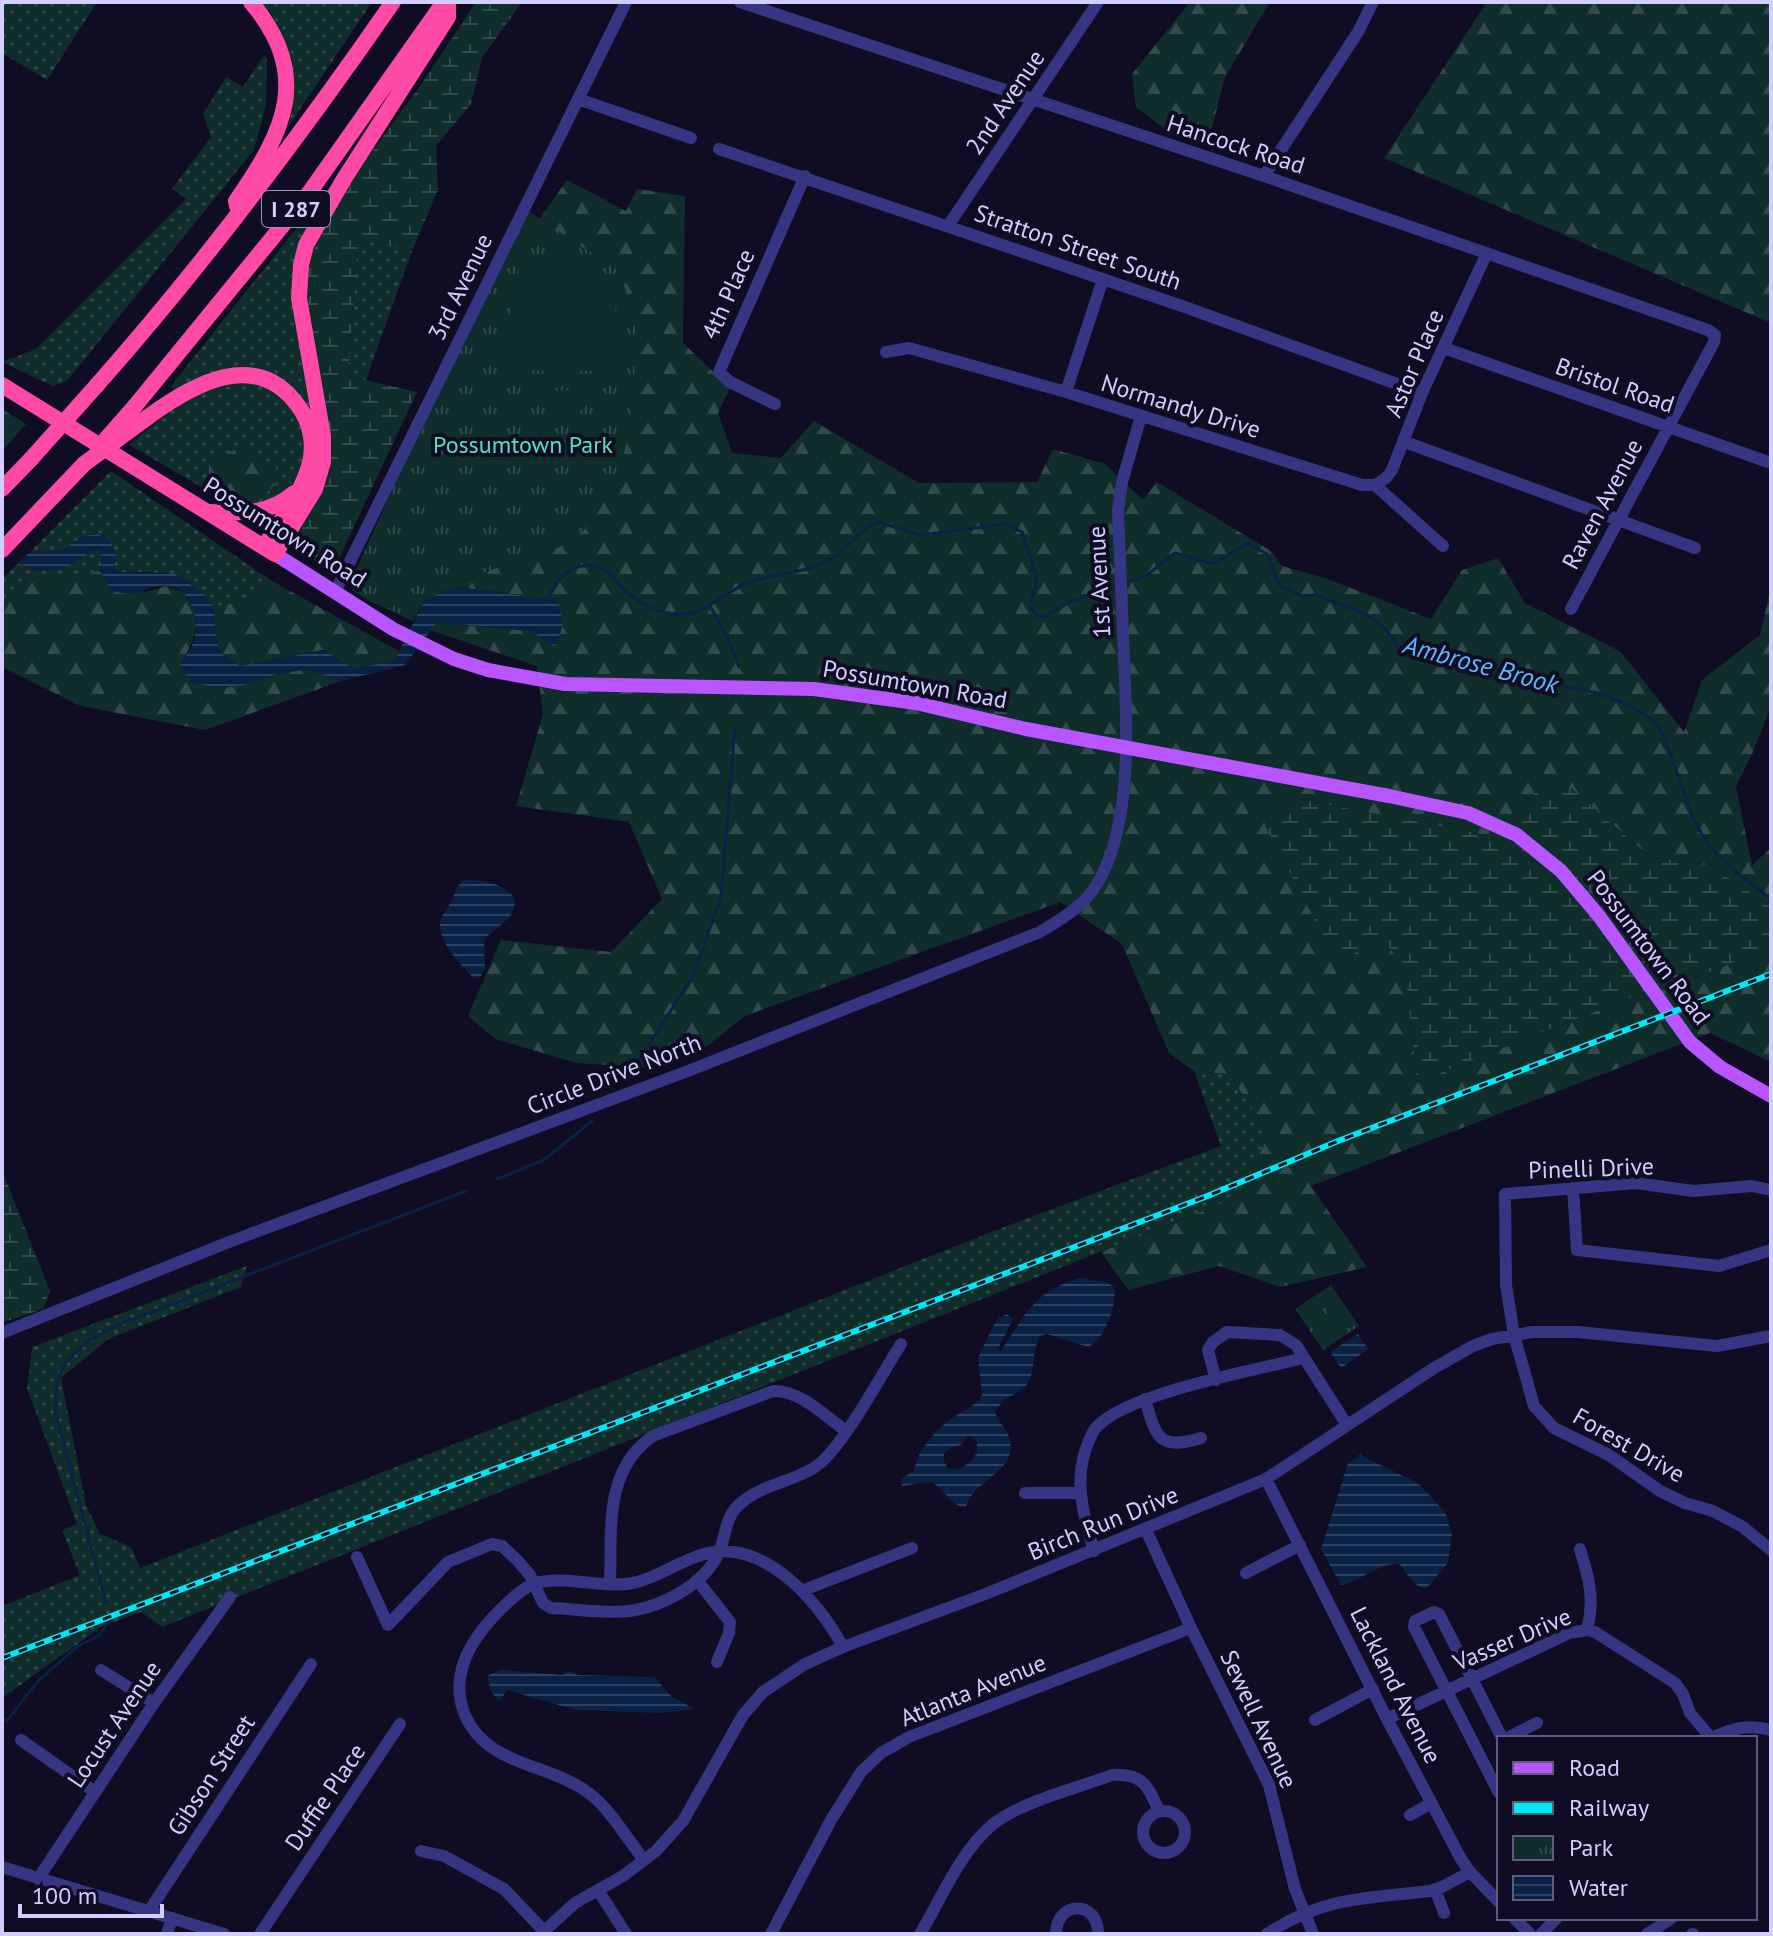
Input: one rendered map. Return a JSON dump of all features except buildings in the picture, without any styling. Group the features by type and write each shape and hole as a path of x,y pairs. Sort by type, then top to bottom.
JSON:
{"highway":[{"path":"238,215 236,201 261,165 281,126 286,91 277,39 251,2"},
{"name":"I 287","path":"2,489 141,335 238,215 291,147 393,2"},
{"path":"270,551 315,489 323,462 323,436 299,298 306,245 344,179 448,17 446,2"},
{"name":"I 287","path":"141,412 309,193 446,2"},
{"path":"2,550 84,464 141,412 218,378 245,376 266,379 278,385 297,404 309,425 311,438 310,465 270,551"},
{"name":"Possumtown Road","path":"2,385 270,551"},
{"path":"209,512 246,514 267,510 298,490"}],"main road":[{"name":"Possumtown Road","path":"270,551 393,629 454,659 488,670 565,684 814,689 916,703 1026,729 1468,813 1517,835 1561,871 1599,916 1690,1042 1720,1067 1771,1096"}],"street":[{"name":"3rd Avenue","path":"335,592 626,2"},
{"name":"Hancock Road","path":"740,2 1264,176 1715,335"},
{"name":"2nd Avenue","path":"948,226 1098,2"},
{"path":"1264,176 1358,32 1373,2"},
{"path":"578,99 691,138"},
{"name":"Stratton Street South","path":"719,149 1103,279 1422,393"},
{"name":"4th Place","path":"775,404 730,382 719,372 805,176"},
{"name":"Astor Place","path":"1375,485 1392,470 1422,393 1487,253"},
{"path":"1066,392 1103,279"},
{"name":"Raven Avenue","path":"1571,609 1715,335"},
{"name":"Normandy Drive","path":"886,352 909,348 1066,392 1362,485 1375,485"},
{"name":"Bristol Road","path":"1444,348 1771,463"},
{"name":"1st Avenue","path":"1128,748 1118,511 1122,482 1141,416"},
{"path":"1405,442 1695,548"},
{"path":"1375,485 1443,546"},
{"name":"Circle Drive North","path":"2,1333 229,1242 688,1071 1040,932 1083,904 1102,876 1114,841 1128,748"},
{"name":"Pinelli Drive","path":"1514,1335 1506,1285 1505,1194 1636,1183 1693,1191 1752,1186 1771,1190"},
{"path":"1573,1188 1577,1250 1719,1266 1771,1250"},
{"path":"1216,1380 1208,1350 1227,1332 1280,1335 1296,1345 1347,1425"},
{"name":"Birch Run Drive","path":"542,1932 575,1903 623,1876 644,1860 683,1821 743,1715 763,1692 805,1664 1094,1551 1266,1479 1434,1368 1473,1346 1532,1332 1578,1332 1717,1346 1771,1336"},
{"name":"Forest Drive","path":"1514,1335 1534,1406 1554,1428 1609,1455 1660,1491 1685,1503 1713,1511 1770,1546"},
{"path":"357,1557 388,1625 448,1562 492,1544 502,1546 524,1567 543,1603 551,1608 630,1611 667,1599 704,1576 720,1551 727,1519 740,1503 819,1464 846,1431 901,1344"},
{"path":"1094,1551 1080,1493 1084,1460 1094,1431 1108,1416 1145,1399 1304,1358"},
{"path":"610,1584 614,1489 624,1466 642,1443 653,1436 773,1391 794,1395 846,1431"},
{"path":"1145,1399 1154,1430 1160,1439 1181,1444 1201,1438"},
{"name":"Lackland Avenue","path":"1266,1479 1432,1803 1470,1872 1497,1900"},
{"path":"1025,1493 1080,1493"},
{"name":"Sewell Avenue","path":"1146,1530 1269,1785 1303,1913 1313,1934"},
{"path":"1246,1573 1300,1545"},
{"path":"804,1590 912,1548"},
{"path":"1580,1549 1592,1586 1592,1611 1587,1630"},
{"path":"644,1860 594,1796 577,1784 505,1756 484,1744 464,1712 460,1671 477,1635 496,1614 513,1597 534,1584 632,1583 695,1557 720,1551 758,1560 804,1590 833,1628 843,1647"},
{"path":"697,1580 730,1622 729,1633 717,1662"},
{"name":"Locust Avenue","path":"38,1879 154,1703 230,1597"},
{"path":"1497,1789 1413,1626 1415,1621 1434,1612 1439,1614 1503,1736"},
{"name":"Atlanta Avenue","path":"771,1934 831,1820 861,1772 881,1753 909,1737 1191,1628"},
{"name":"Vasser Drive","path":"1387,1719 1569,1633 1587,1630 1595,1632 1675,1683 1690,1713 1709,1736"},
{"name":"Gibson Street","path":"149,1911 311,1664"},
{"path":"101,1670 154,1703"},
{"path":"1315,1720 1373,1689"},
{"path":"1508,1736 1537,1723"},
{"name":"Duffie Place","path":"260,1934 400,1724"},
{"path":"1716,1736 1740,1727 1771,1730"},
{"path":"21,1740 95,1792"},
{"path":"920,1934 979,1838 993,1824 1019,1809 1112,1775 1128,1774 1141,1780 1149,1789 1159,1811"},
{"path":"1410,1815 1432,1803"},
{"path":"421,1851 444,1856 504,1889 542,1932"},
{"path":"2,1867 224,1934"},
{"path":"1267,1934 1303,1913 1337,1901 1435,1889 1470,1872"},
{"path":"1435,1889 1444,1913"},
{"path":"598,1890 626,1934"},
{"path":"1056,1934 1058,1920 1074,1909 1093,1915 1098,1934"},
{"path":"167,1934 172,1918"},
{"path":"1647,1934 1669,1920"}],"green space":[{"path":"2,2 97,2 47,80 2,53"},
{"path":"258,2 372,2 288,127 292,110 292,66 269,9 266,11"},
{"path":"476,2 522,2 482,58 471,104 436,146 438,190 412,251 358,239 348,376 417,392 336,565 324,568 298,547 297,531 327,475 306,309 309,259 340,195 420,86"},
{"path":"1190,2 1270,2 1225,77 1209,139 1175,137 1136,107 1132,74"},
{"path":"1487,2 1771,2 1771,323 1384,158"},
{"path":"264,55 267,59 266,105 254,150 67,381 53,386 2,362 36,349 186,199 172,189 211,137 203,114 226,77 243,87"},
{"path":"338,176 301,250 313,411 310,412 265,374 174,391 171,386"},
{"path":"567,180 626,211 637,189 685,196 683,343 730,388 718,413 732,453 781,458 814,421 919,483 1037,482 1053,449 1105,464 1143,500 1157,482 1271,551 1282,566 1325,578 1431,619 1462,570 1498,558 1525,603 1621,652 1684,732 1702,680 1760,635 1771,585 1771,706 1736,787 1752,865 1771,848 1771,906 1709,865 1649,856 1567,785 1542,787 1487,836 1289,797 1339,962 1382,936 1405,970 1417,1082 1629,998 1673,987 1771,947 1771,1062 1710,1033 1311,1186 1367,1267 1280,1287 1219,1266 1128,1290 1101,1252 1240,1196 1269,1134 1229,1074 1194,1071 1169,1053 1122,944 1060,902 745,1016 698,1053 652,1068 577,1063 495,1039 468,1016 501,940 611,952 662,899 629,822 516,806 543,714 537,666 430,630 436,622 531,631 555,647 519,595 456,587 425,599 413,621 369,601 412,618 424,597 518,559 550,553 583,531 617,484 633,411 535,225"},
{"name":"Possumtown Park","path":"527,210 620,272 636,324 633,411 617,484 583,531 550,553 518,559 424,597 412,618 408,617 369,601 352,590 352,579 407,457"},
{"path":"358,238 412,251 366,380 348,376"},
{"path":"522,255 563,263 596,282 615,308 621,336 612,371 498,370"},
{"path":"245,382 279,395 293,409 302,426 305,443 297,477 270,500 243,505 228,503 129,445 172,410 207,387"},
{"path":"582,389 583,410 549,413 547,392"},
{"path":"2,409 26,424 2,451"},
{"path":"242,446 276,466 276,484 255,504 232,505 209,480 209,463"},
{"path":"111,471 272,581 254,598 214,607 192,585 172,575 119,572 114,565 117,554 110,542 97,533 62,550 30,552"},
{"path":"98,548 102,557 100,571 62,577 30,576 2,601 2,579 18,563 51,570"},
{"path":"100,571 111,590 146,592 166,586 182,592 193,606 196,625 192,643 180,665 246,685 273,675 306,669 341,681 205,730 81,706 2,667 2,601 29,576 62,577"},
{"path":"272,581 399,651 395,660 355,669 323,650 240,666 221,654 214,607 254,598"},
{"path":"1568,785 1648,856 1709,865 1771,906 1771,947 1673,987 1629,998 1417,1082 1405,970 1382,937 1338,963 1265,826 1288,797 1487,835 1542,787"},
{"path":"1194,1071 1229,1074 1269,1134 1240,1196 162,1627 141,1612 101,1627 2,1698 2,1606 80,1575 62,1530 77,1524 27,1388 32,1347 247,1266 241,1287 108,1339 61,1378 86,1505 100,1534 131,1547 140,1568 1007,1226 1221,1146"},
{"path":"2,1170 50,1291 43,1309 2,1323"},
{"path":"1331,1285 1359,1326 1323,1350 1295,1309"},
{"path":"1333,1293 1352,1320 1340,1329 1321,1302"},
{"path":"1317,1304 1336,1332 1323,1341 1304,1313"}],"water":[{"path":"98,534 109,539 117,554 114,565 119,572 175,574 202,592 214,607 221,654 240,666 323,650 355,669 395,660 425,599 456,587 558,600 563,625 555,647 531,631 437,622 405,665 341,681 306,669 222,688 192,683 180,665 193,643 195,616 188,599 176,588 159,586 129,594 111,590 100,571 102,557 98,549 53,571 18,563 30,552 61,551 83,536"},
{"path":"464,880 500,886 513,897 515,904 509,917 484,940 485,968 480,978 474,978 457,961 441,931 441,918"},
{"path":"1080,1278 1106,1282 1114,1287 1109,1321 1100,1337 1088,1347 1047,1334 1040,1336 1029,1381 995,1412 1010,1440 1010,1451 1001,1468 977,1489 966,1507 956,1504 931,1482 902,1486 901,1479 914,1471 923,1448 933,1435 982,1395 978,1358 999,1318 1007,1314 1013,1319 998,1349 1001,1351 1032,1306 1064,1283","holes":["970,1436 977,1442 977,1453 968,1464 956,1470 948,1468 944,1453 961,1445 966,1437"]},
{"path":"1358,1334 1368,1349 1341,1368 1330,1352"},
{"path":"1360,1455 1418,1483 1445,1512 1452,1535 1448,1563 1426,1589 1414,1583 1399,1564 1384,1566 1341,1585 1321,1549 1348,1463"},
{"path":"501,1670 654,1677 671,1696 695,1709 661,1713 576,1710 507,1690 499,1702 491,1691 487,1676"}],"waterway":[{"name":"Ambrose Brook","path":"549,599 555,584 567,572 591,566 606,571 628,593 649,607 673,614 691,613 748,583 826,562 878,522 921,535 1005,524 1022,532 1037,578 1030,606 1037,616 1045,616 1070,602 1116,586"},
{"name":"Ambrose Brook","path":"1126,582 1146,576 1175,553 1214,564 1247,543 1267,554 1279,585 1301,596 1315,595 1366,614 1384,627 1399,647 1448,660 1488,665 1526,679 1598,693 1631,706 1657,724 1695,823 1709,846 1733,870 1771,899"},
{"path":"710,606 739,667"},
{"path":"632,1072 694,974 721,897 735,727"},
{"path":"497,1179 544,1160 592,1121"},
{"path":"106,1603 55,1411 59,1376 74,1353 115,1326 466,1191"},
{"path":"2,1722 9,1718 38,1681 78,1646 98,1636 110,1621"}],"railway":[{"path":"2,1658 1205,1197 1338,1141 1771,974"}]}
